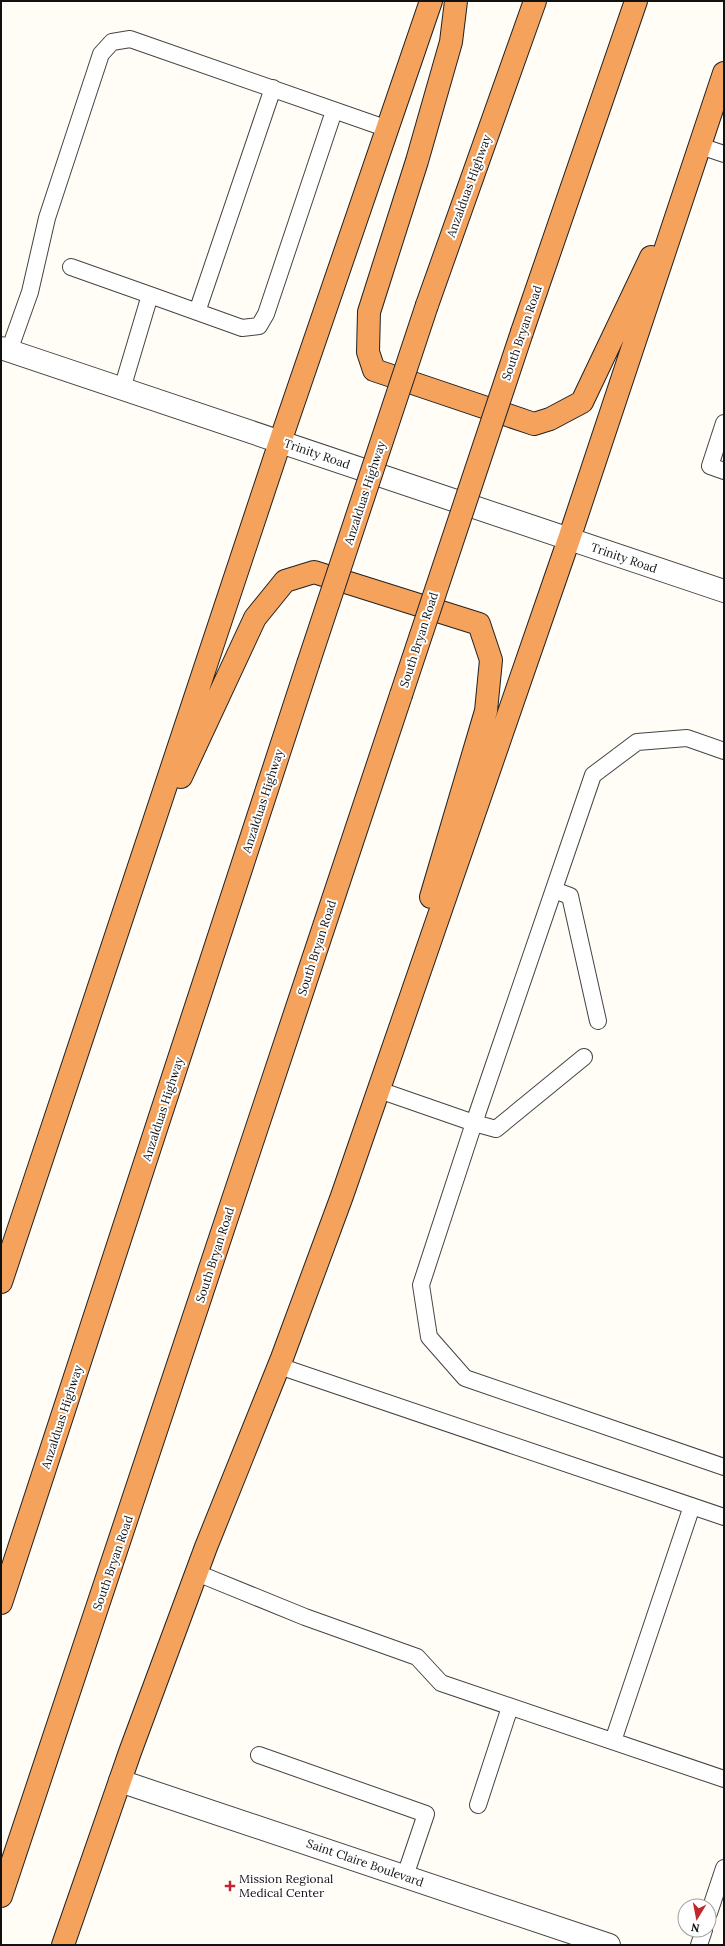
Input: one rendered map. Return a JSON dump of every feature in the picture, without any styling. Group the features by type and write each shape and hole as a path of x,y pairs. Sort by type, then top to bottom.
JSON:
{"highway":[{"path":"1,1282 280,442 431,1"},
{"path":"456,1 451,42 417,162 369,312 368,352 374,370 534,424 550,419 582,402 692,171"},
{"name":"Anzalduas Highway","path":"1,1603 427,305 535,1"},
{"name":"South Bryan Road","path":"1,1896 522,332 636,1"},
{"path":"63,1945 120,1781 197,1573 279,1366 391,1055 569,539 724,73"},
{"path":"135,878 254,618 285,581 314,572 479,624 492,660 486,711 421,932 391,1055"}],"street":[{"name":"Trinity Road","path":"5,350 724,591"},
{"name":"Saint Claire Boulevard","path":"120,1781 609,1945"}],"lane":[{"path":"5,350 30,292 47,218 101,54 112,42 130,40 273,88 388,129"},
{"path":"197,312 273,88"},
{"path":"71,267 242,328 259,326 266,314 334,111"},
{"path":"700,146 724,154"},
{"path":"122,389 150,295"},
{"path":"724,423 710,466 724,471"},
{"path":"724,751 687,738 637,742 593,775 474,1123 421,1285 429,1337 465,1378 724,1467"},
{"path":"554,890 570,896 598,1021"},
{"path":"378,1090 474,1123 496,1129 584,1057"},
{"path":"279,1366 724,1517"},
{"path":"613,1741 692,1506"},
{"path":"197,1573 305,1617 417,1657 441,1683 724,1779"},
{"path":"478,1805 510,1707"},
{"path":"259,1755 426,1814 405,1876"},
{"path":"715,1898 721,1885 724,1868"}],"place":[{"name":"Mission Regional Medical Center","path":"230,1886"}]}
